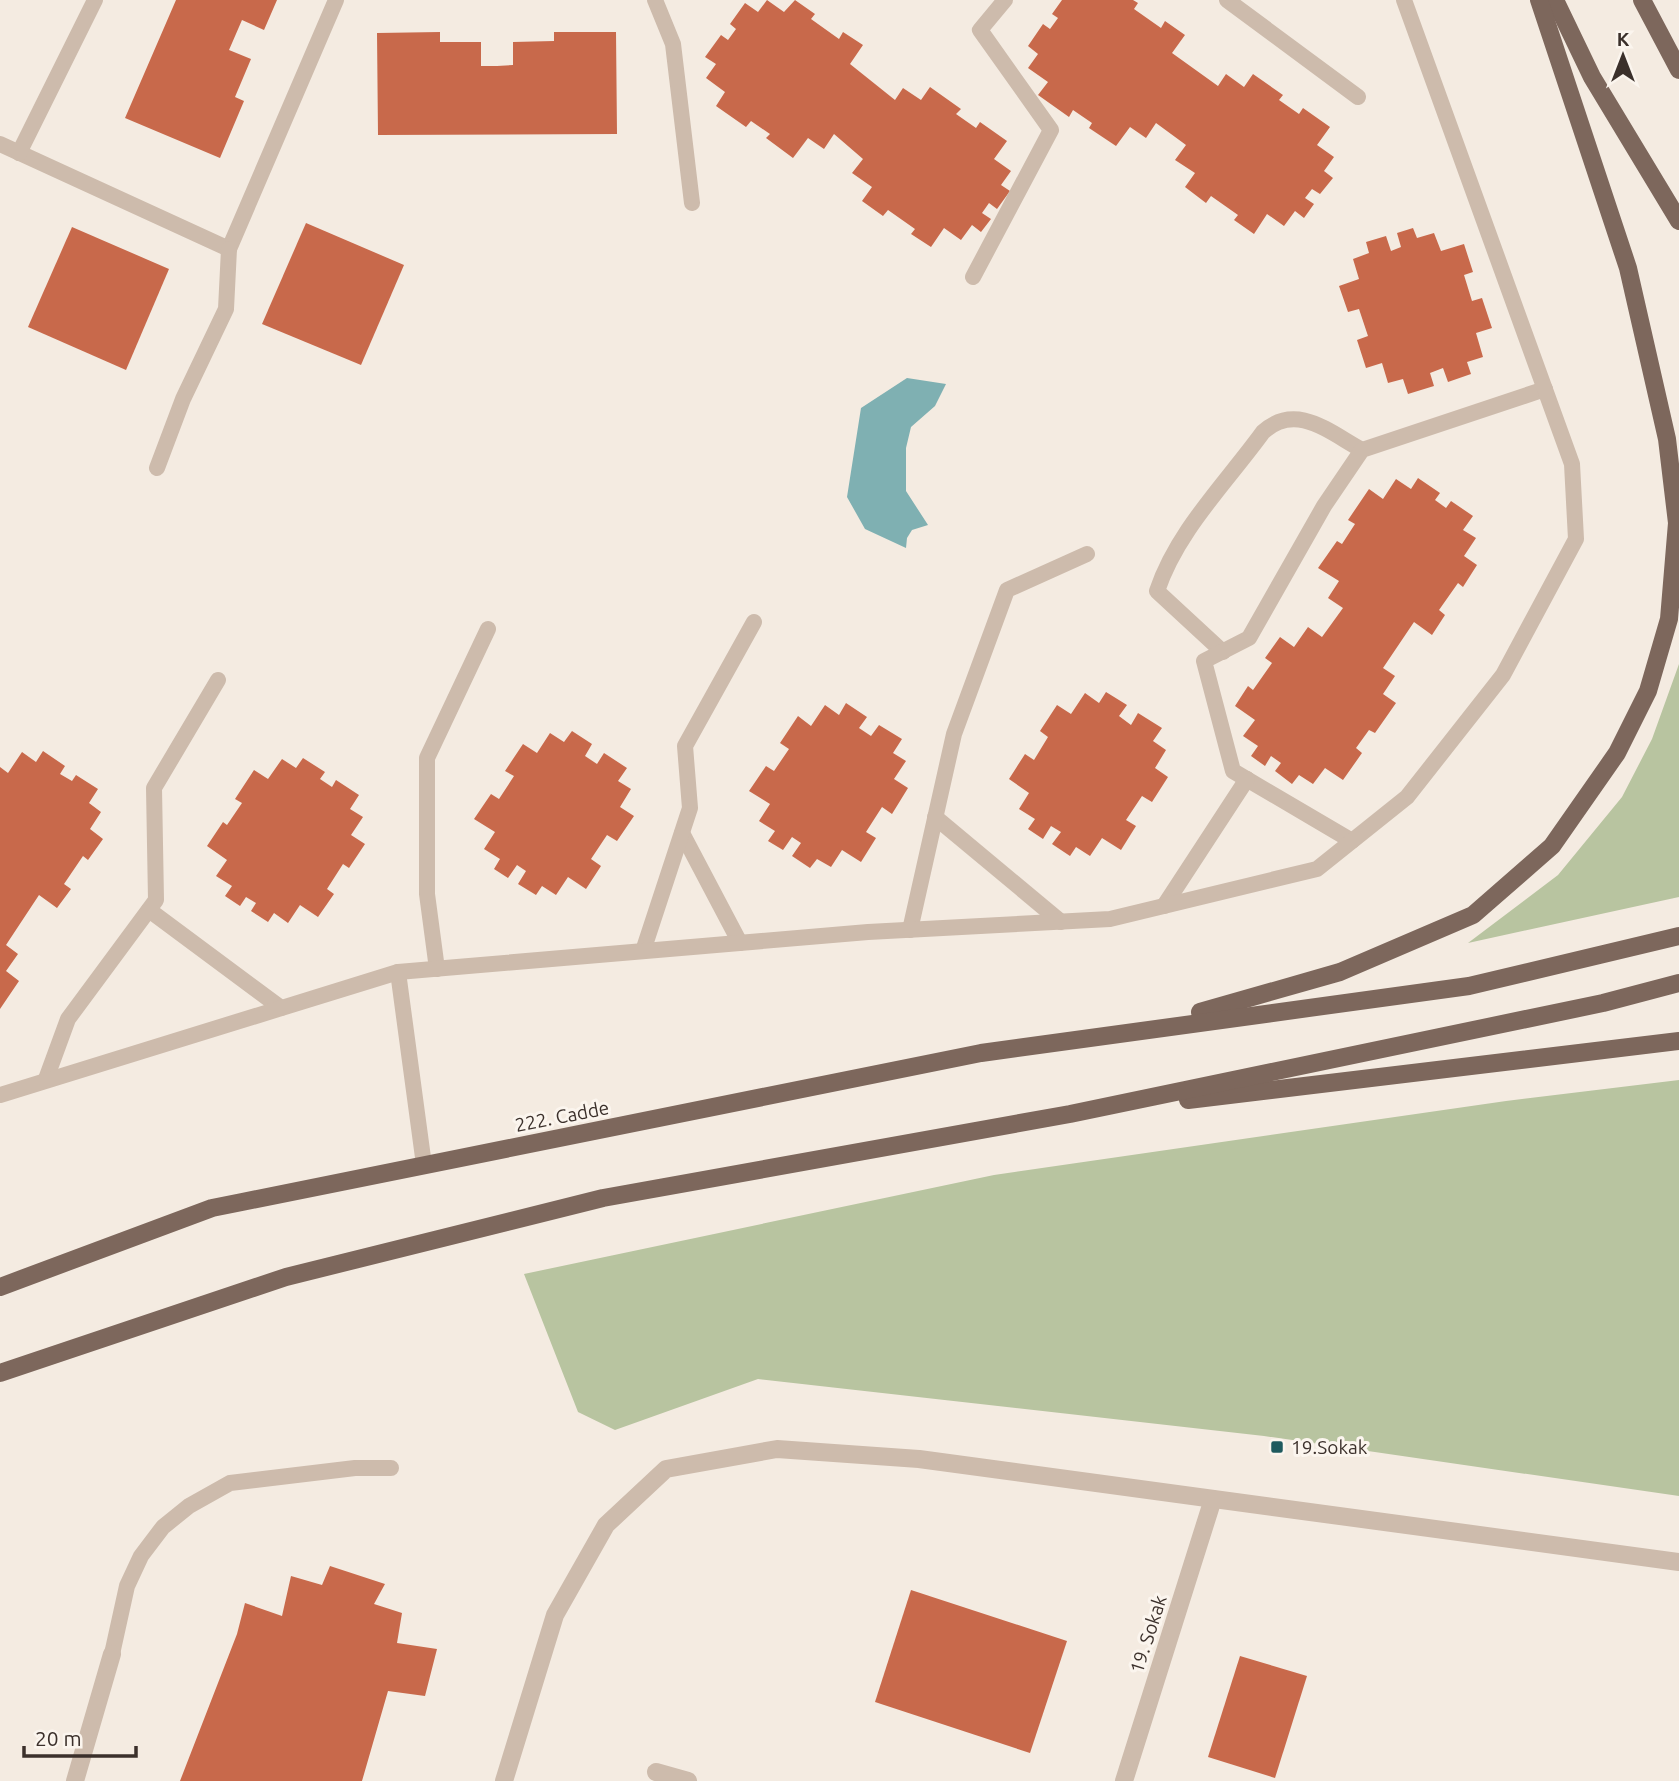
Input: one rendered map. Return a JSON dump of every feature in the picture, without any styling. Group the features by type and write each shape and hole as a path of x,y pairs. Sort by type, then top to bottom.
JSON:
{"main road":[{"path":"1143,1029 1340,972 1473,915 1552,845 1617,753 1648,691 1669,618 1677,523 1667,439 1628,268 1539,0"},
{"path":"1555,0 1592,77 1679,221"},
{"path":"1642,0 1679,71"},
{"path":"1143,1029 1469,986 1679,936"},
{"path":"0,1373 286,1277 603,1198 1070,1114 1589,1006 1679,983"},
{"name":"222. Cadde","path":"0,1287 212,1208 981,1053 1143,1029"},
{"path":"1070,1114 1679,1041"}],"street":[{"path":"504,1781 555,1615 606,1525 666,1469 777,1448 919,1458 1679,1562"},
{"name":"19. Sokak","path":"1124,1781 1213,1499"},
{"path":"75,1781 112,1654"},
{"path":"656,1772 688,1781"}],"lane":[{"path":"19,153 95,0"},
{"path":"157,468 183,399 226,309 229,249 336,0"},
{"path":"655,0 674,44 692,203"},
{"path":"973,277 1051,130 980,30 1005,0"},
{"path":"1227,0 1358,97"},
{"path":"0,1095 398,972 909,930 1110,919 1317,869 1407,797 1503,675 1576,539 1572,464 1404,0"},
{"path":"0,144 229,249"},
{"path":"1352,841 1233,771 1204,661 1249,638 1324,506 1362,450 1545,389"},
{"path":"1223,652 1157,591 1167,561 1263,432 1275,421 1291,418 1309,421 1362,450"},
{"path":"909,930 954,734 1007,590 1087,554"},
{"path":"643,951 691,808 685,746 754,622"},
{"path":"437,969 427,894 427,758 488,629"},
{"path":"46,1079 68,1019 156,900 154,788 218,680"},
{"path":"1164,906 1247,779"},
{"path":"935,817 1061,922"},
{"path":"682,833 740,943"},
{"path":"149,910 281,1008"},
{"path":"398,972 424,1166"},
{"path":"112,1654 127,1586 141,1556 163,1527 189,1506 230,1483 355,1468 391,1468"}],"green space":[{"path":"1679,664 1679,897 1468,943 1558,875 1622,797 1652,739"},
{"path":"1679,1080 1679,1496 1264,1436 758,1379 615,1430 578,1412 524,1274 994,1175 1506,1101"}],"water":[{"path":"907,378 946,384 935,406 911,427 906,448 906,491 928,525 912,530 907,538 906,548 865,529 847,497 861,408"}],"building":[{"path":"176,0 277,0 264,30 242,20 229,50 251,59 235,97 244,101 220,158 125,118"},
{"path":"767,0 784,12 795,0 815,14 811,19 839,39 843,32 863,45 850,64 895,100 903,88 921,100 930,87 961,109 956,114 976,128 980,122 1007,141 994,159 1011,171 1001,185 1010,191 997,209 989,203 982,213 991,219 981,232 972,225 961,240 944,228 931,247 911,234 915,229 888,210 883,216 862,201 872,187 852,173 863,159 834,134 824,149 808,138 793,158 766,138 770,134 751,121 746,127 716,106 725,92 706,78 716,64 705,57 721,35 728,40 736,29 730,24 745,3 758,12"},
{"path":"1062,0 1133,0 1138,3 1134,9 1161,28 1165,21 1185,35 1172,53 1218,86 1226,74 1244,87 1253,74 1283,95 1279,100 1299,114 1303,108 1330,127 1317,145 1334,157 1324,171 1333,178 1320,194 1312,189 1305,198 1314,204 1304,218 1295,211 1284,226 1267,214 1254,234 1234,220 1238,215 1211,196 1206,203 1185,187 1195,173 1175,160 1186,145 1156,123 1146,138 1130,127 1116,146 1089,128 1092,123 1073,110 1069,117 1038,95 1048,82 1028,68 1038,54 1028,46 1043,24 1050,29 1058,18 1052,14"},
{"path":"440,32 440,42 481,42 481,66 497,66 513,65 513,42 554,41 554,32 616,32 617,134 378,135 377,33"},
{"path":"306,223 404,265 361,365 262,324"},
{"path":"72,227 169,269 126,370 28,327"},
{"path":"1413,228 1417,238 1434,233 1441,251 1464,244 1473,272 1464,275 1472,301 1482,298 1492,328 1476,333 1483,357 1467,362 1471,374 1448,382 1443,368 1430,373 1434,386 1408,394 1403,379 1388,383 1382,363 1366,368 1357,340 1368,336 1359,309 1348,312 1339,286 1359,279 1353,259 1369,253 1366,242 1386,236 1391,251 1401,247 1397,233"},
{"path":"1418,478 1440,493 1435,500 1446,508 1451,501 1473,516 1463,530 1476,538 1464,556 1477,565 1463,587 1458,583 1439,610 1445,615 1432,635 1414,622 1383,668 1395,676 1383,694 1396,703 1375,733 1369,730 1356,748 1362,753 1343,780 1325,768 1313,784 1299,775 1292,784 1275,771 1281,763 1271,756 1265,766 1251,756 1258,746 1243,736 1255,720 1235,706 1248,686 1253,690 1272,663 1265,658 1280,637 1294,647 1308,627 1322,637 1343,608 1328,598 1339,581 1318,568 1337,541 1342,544 1355,524 1348,520 1369,489 1383,499 1396,479 1411,489"},
{"path":"1106,692 1127,705 1119,716 1131,725 1138,713 1162,728 1153,741 1166,750 1155,768 1168,777 1152,802 1142,796 1126,820 1136,826 1121,850 1102,838 1090,856 1076,847 1070,856 1052,844 1061,832 1051,826 1043,839 1028,829 1035,819 1019,809 1029,793 1009,779 1025,754 1034,760 1048,737 1040,731 1057,705 1071,714 1085,693 1099,703"},
{"path":"846,703 867,717 859,728 871,736 879,725 902,739 893,753 906,761 894,779 908,788 892,814 882,807 866,832 876,838 861,862 842,850 831,867 817,859 810,868 792,856 801,843 792,837 783,850 768,841 775,831 759,821 770,804 749,791 766,766 774,771 789,749 780,743 798,716 811,726 825,705 839,715"},
{"path":"572,731 592,744 585,756 597,764 604,753 627,768 618,781 631,789 620,807 634,816 617,841 607,835 591,859 601,866 586,889 568,877 556,895 542,886 536,895 518,884 526,871 517,865 508,878 494,869 500,859 484,849 495,832 474,819 491,794 499,799 514,776 505,771 523,744 537,753 550,733 564,742"},
{"path":"43,751 65,766 60,774 72,781 76,775 98,789 89,803 101,812 90,829 103,839 88,860 83,856 64,884 71,889 57,908 39,895 6,945 18,954 6,971 19,981 0,1009 0,767 8,773 22,752 36,762"},
{"path":"303,758 325,772 320,779 332,787 336,780 359,795 350,809 363,817 351,835 365,844 349,868 343,864 327,889 334,894 318,917 300,905 288,923 274,913 268,922 251,911 256,903 246,897 240,906 225,896 232,886 216,876 227,860 207,846 223,822 227,825 242,803 235,799 254,770 268,779 282,759 296,768"},
{"path":"330,1566 385,1584 374,1604 402,1613 397,1643 437,1649 425,1696 388,1691 362,1781 180,1781 237,1634 245,1603 282,1616 291,1576 322,1585"},
{"path":"911,1590 1067,1641 1030,1753 875,1702"},
{"path":"1240,1656 1307,1676 1275,1778 1208,1757"}],"place":[{"name":"19.Sokak","path":"1277,1447"}]}
